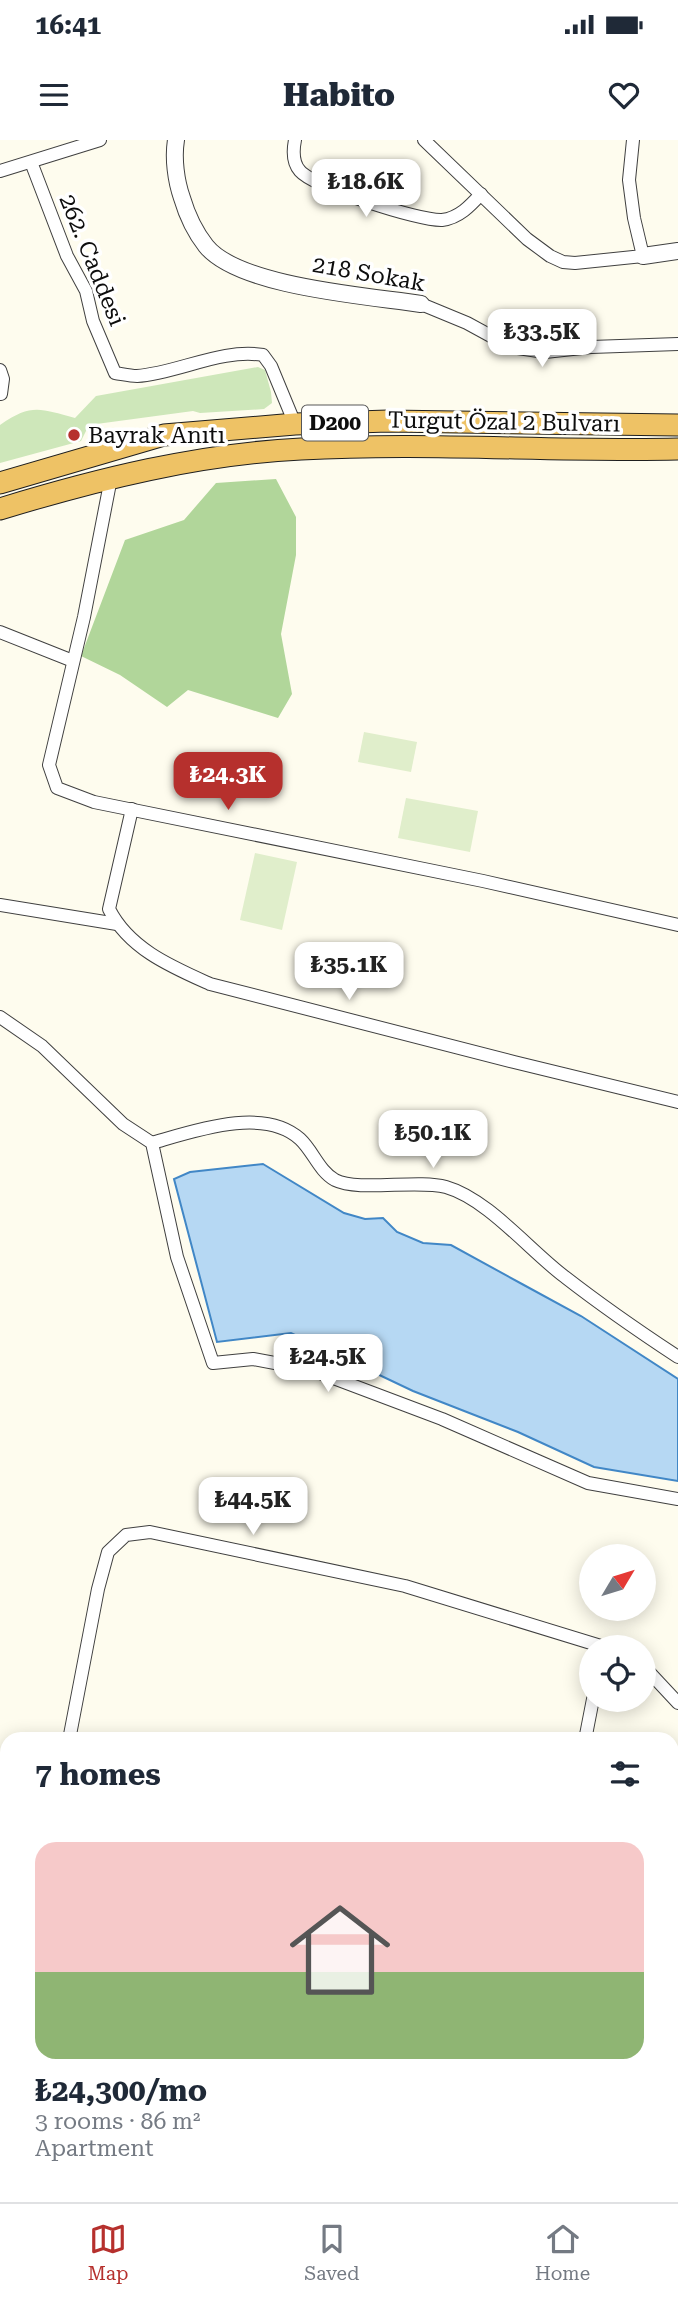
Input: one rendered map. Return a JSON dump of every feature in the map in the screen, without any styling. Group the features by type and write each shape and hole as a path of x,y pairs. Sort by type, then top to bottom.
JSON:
{"highway":[{"name":"Turgut Özal 2 Bulvarı","path":"0,483 164,435 295,424 388,421 678,425"},
{"name":"Turgut Özal 2 Bulvarı","path":"0,509 111,478 176,465 299,449 678,449"}],"street":[{"path":"0,171 100,140"},
{"name":"218 Sokak","path":"176,140 174,148 178,185 188,217 207,247 225,262 248,272 306,286 421,304 467,323 510,347 545,352 592,347 678,344"},
{"path":"295,140 293,152 299,170 309,178 363,201 440,220 464,212 481,194"},
{"path":"424,140 537,248 563,262 575,263 678,251"},
{"path":"633,140 629,180 643,256"},
{"name":"262. Caddesi","path":"31,162 67,256 86,291 93,321 115,373 137,376 218,358 263,355 271,366 295,424"},
{"path":"0,370 3,379 1,394"},
{"path":"111,478 50,765 57,788 94,802 482,881 678,925"},
{"path":"0,632 74,661"},
{"path":"132,809 109,909 117,924 131,939 163,963 210,984 678,1102"},
{"path":"0,905 117,924"},
{"path":"0,1017 42,1046 123,1124 152,1143 177,1257 213,1363 253,1359 312,1370 442,1419 588,1483 678,1499"},
{"path":"152,1143 199,1129 250,1122 278,1125 301,1140 334,1180 356,1184 446,1187 473,1200 563,1276 678,1357"},
{"path":"71,1732 108,1552 126,1535 150,1532 405,1586 579,1639"},
{"path":"656,1679 678,1703"},
{"path":"587,1732 590,1712"}],"green space":[{"path":"258,367 265,370 271,392 272,403 264,409 200,413 193,411 89,425 81,441 0,463 0,425 20,413 44,410 75,418 96,396"},
{"path":"276,479 296,517 296,555 281,634 292,694 278,718 188,690 167,707 120,675 81,656 125,540 184,520 216,483"},
{"path":"364,732 417,742 411,772 358,762"},
{"path":"406,798 478,811 470,852 398,838"},
{"path":"255,853 297,862 282,930 240,920"}],"water":[{"path":"263,1164 344,1213 365,1219 383,1218 397,1232 423,1243 451,1245 581,1316 678,1379 678,1481 594,1467 518,1432 413,1391 291,1333 217,1342 174,1179 190,1172"}],"place":[{"name":"Bayrak Anıtı","path":"74,435"}]}
